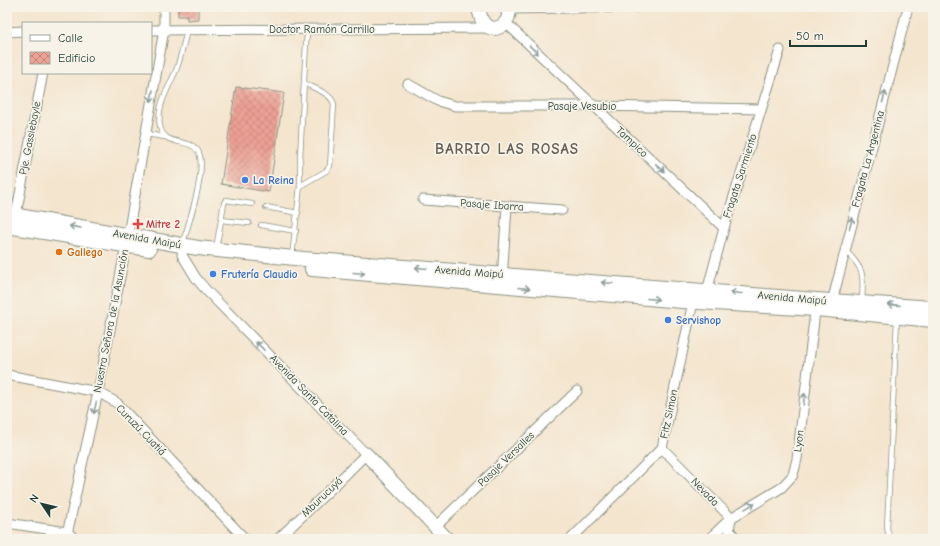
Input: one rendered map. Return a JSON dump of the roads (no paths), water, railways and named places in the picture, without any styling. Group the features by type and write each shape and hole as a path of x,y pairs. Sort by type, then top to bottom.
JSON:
{"main road":[{"name":"Avenida Maipú","path":"11,221 293,267 502,280"},
{"name":"Avenida Maipú","path":"182,250 216,250 502,280 701,298 862,308 933,308"},
{"name":"Avenida Maipú","path":"862,308 898,317 933,320"}],"street":[{"name":"Nuestra Señora de la Asunción","path":"67,536 98,392 127,241 164,30 164,7"},
{"path":"480,9 483,22 492,28 498,28 506,23 509,14 507,8 637,7"},
{"name":"Fragata La Argentina","path":"831,306 844,250 908,7"},
{"name":"Tampico","path":"506,23 724,228"},
{"name":"Doctor Ramón Carrillo","path":"152,30 492,28"},
{"path":"7,32 22,32"},
{"name":"Fragata Sarmiento","path":"701,298 780,50"},
{"name":"Pje. Gassiebayle","path":"11,221 43,74"},
{"name":"Pasaje Vesubio","path":"408,84 438,101 455,106 594,106 761,109"},
{"name":"Pasaje Ibarra","path":"423,200 562,210"},
{"path":"502,280 508,207"},
{"name":"Avenida Santa Catalina","path":"182,250 196,278 206,290 447,539"},
{"name":"Fitz Simon","path":"571,539 662,448 701,298"},
{"name":"Lyon","path":"709,539 730,518 781,488 793,475 797,459 816,305"},
{"name":"Curuzú Cuatiá","path":"7,375 98,392 117,403 245,539"},
{"name":"Pasaje Versalles","path":"435,527 577,391"},
{"name":"Nevada","path":"662,448 730,518"},
{"name":"Mburucuyá","path":"278,539 366,454"},
{"path":"730,518 728,530 737,539"},
{"path":"7,523 75,539"}],"lane":[{"path":"291,258 296,231 300,186 300,158 308,29"},
{"path":"165,137 160,126 160,111 182,52 186,30"},
{"path":"300,186 326,171 330,166 334,104 333,100 329,96 304,83"},
{"path":"146,134 165,137 190,145 198,151 200,157 201,163 199,184 182,250"},
{"path":"216,250 224,203 226,200 252,204"},
{"path":"266,207 298,212"},
{"path":"221,220 250,223"},
{"path":"261,225 296,231"},
{"path":"844,250 857,262 863,276 862,308"},
{"path":"890,539 887,528 898,317"}],"place":[{"name":"La Reina","path":"245,180"},
{"name":"Mitre 2","path":"138,224"},
{"name":"Gallego","path":"59,252"},
{"name":"Frutería Claudio","path":"213,274"},
{"name":"Servishop","path":"668,320"}],"district":[{"name":"BARRIO LAS ROSAS","path":"507,149"}]}
